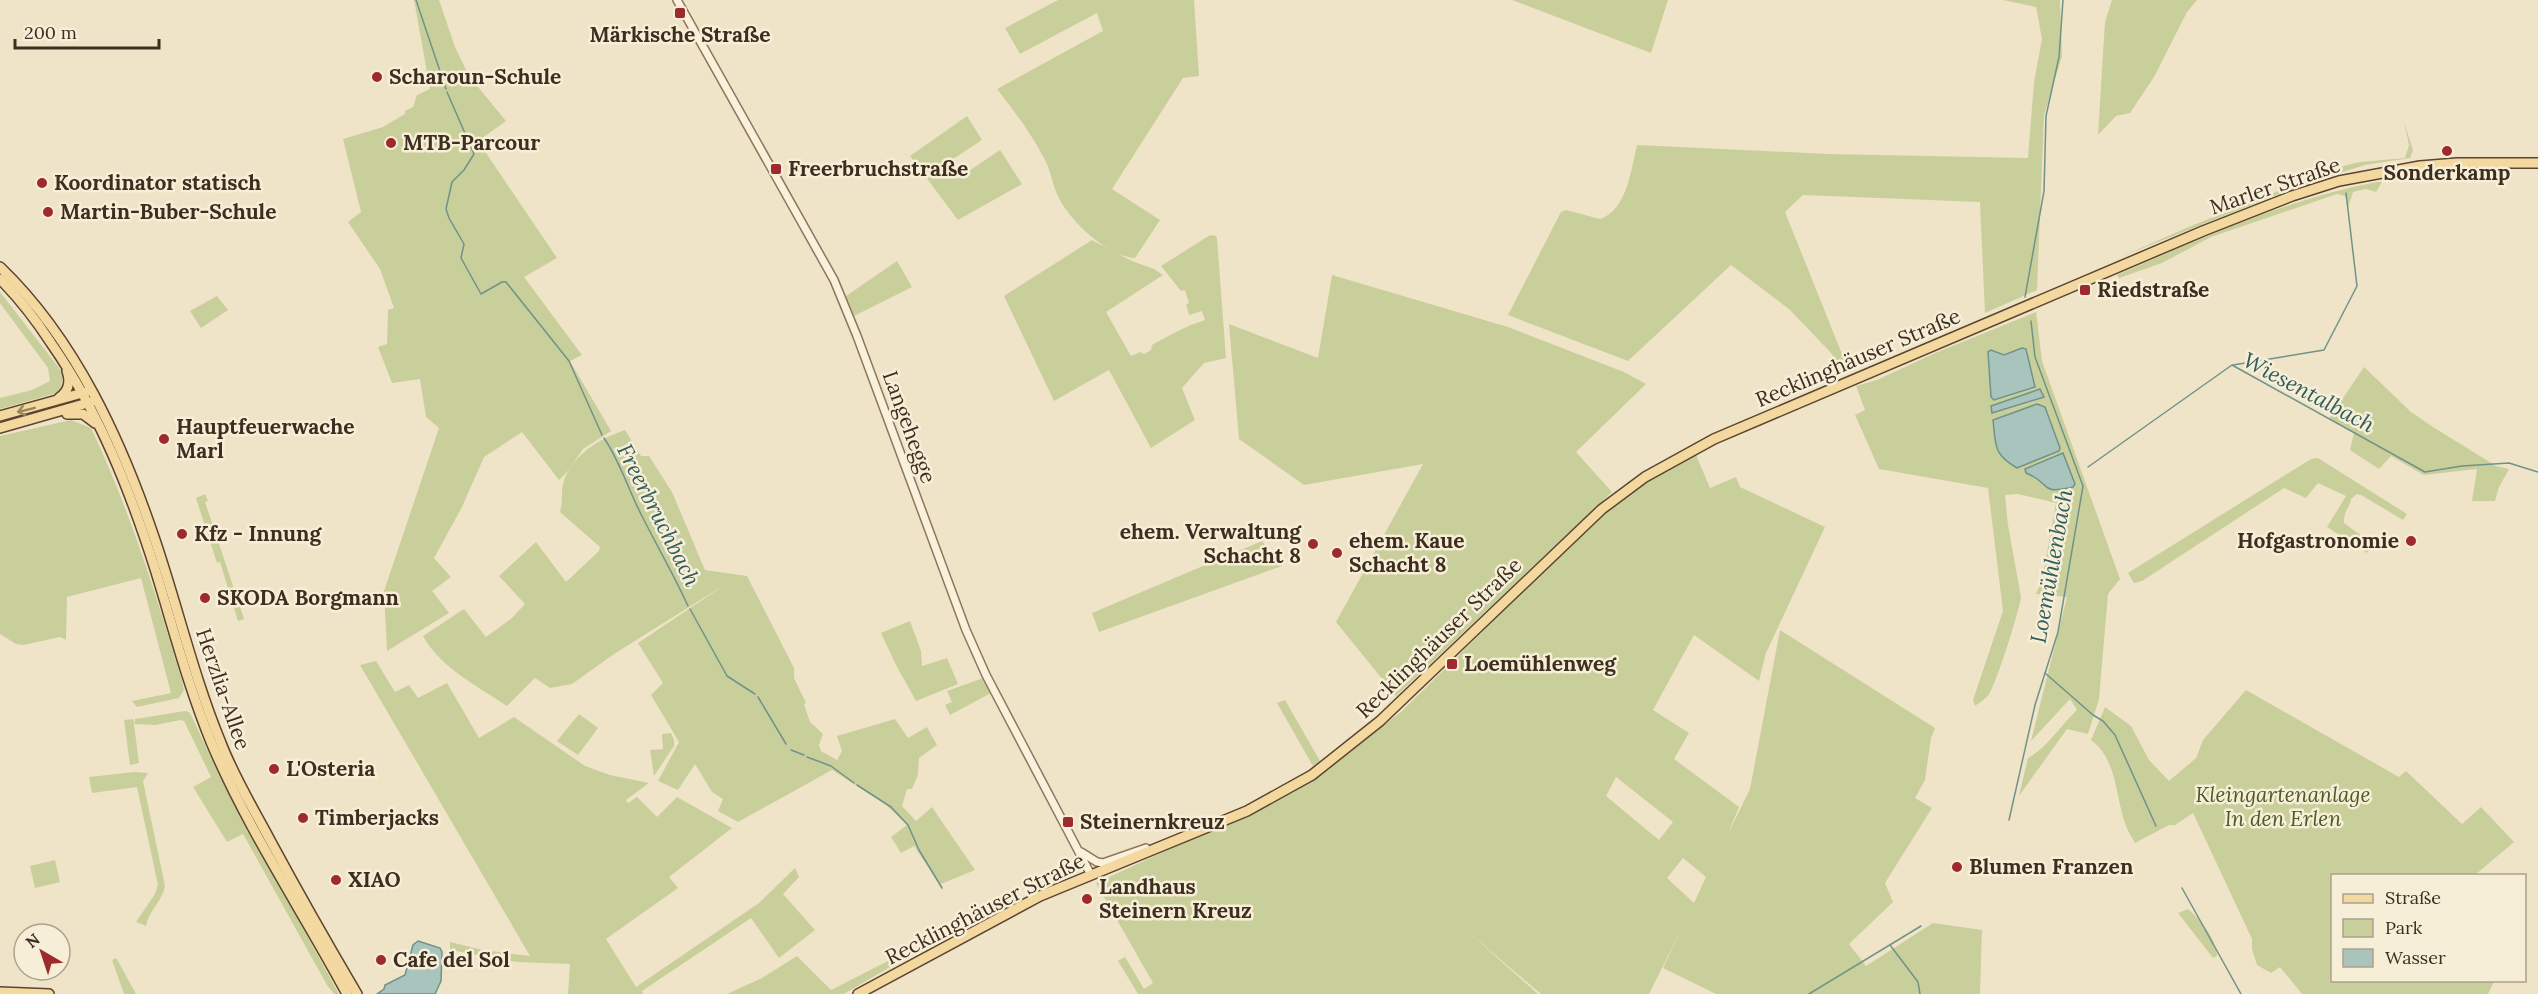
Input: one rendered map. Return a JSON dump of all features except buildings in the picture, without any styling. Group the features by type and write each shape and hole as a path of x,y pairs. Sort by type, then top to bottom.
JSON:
{"main road":[{"name":"Marler Straße","path":"2038,303 2203,231 2292,196 2339,181 2429,166 2466,163 2538,163"},
{"name":"Herzlia-Allee","path":"0,267 43,315 116,440 143,507 220,742 254,810 357,994"},
{"name":"Herzlia-Allee","path":"0,279 36,320 87,392"},
{"name":"Recklinghäuser Straße","path":"858,994 1017,908 1265,802 1312,775 1341,754 1396,706 1602,509 1660,467 1713,439 2038,303"},
{"path":"49,404 60,398 68,388 69,377 62,358"},
{"path":"0,416 87,392"},
{"name":"Herzlia-Allee","path":"92,402 99,426 137,515 196,701 212,742 252,825 347,994"},
{"path":"34,420 92,402"},
{"path":"0,428 76,413 91,418 99,426"},
{"path":"0,992 49,994"}],"street":[{"name":"Langehegge","path":"677,0 834,280 860,342 966,630 986,675 1091,875"},
{"path":"1077,849 1089,858 1103,863 1157,844 1167,845"}],"green space":[{"path":"414,0 439,0 455,47 469,76 506,121 478,141 557,258 524,277 582,355 570,361 611,431 583,449 559,480 522,432 484,457 462,507 434,558 451,577 432,591 449,613 387,651 384,591 439,428 426,417 420,379 392,383 378,347 387,344 388,310 394,308 380,269 348,222 361,212 343,139 383,127 405,114 405,111 413,107 417,95 430,89"},
{"path":"1058,0 1194,0 1199,76 1183,78 1112,189 1160,220 1135,258 1124,256 1102,244 1071,217 1059,198 1039,149 997,89 1103,31 1097,13 1020,54 1005,28"},
{"path":"1512,0 1668,0 1651,53"},
{"path":"2003,0 2060,0 2062,56 2044,115 2037,290 1985,313 1980,202 1803,195 1785,212 1848,369 1839,373 1832,354 1790,310 1731,265 1628,361 1508,315 1561,212 1566,210 1600,219 1616,207 1630,177 1637,145 1830,154 2028,158 2034,82 2042,39 2036,7"},
{"path":"2112,0 2197,0 2187,12 2154,77 2130,113 2116,116 2098,135 2105,22"},
{"path":"967,116 982,140 947,163 957,179 1000,150 1022,184 958,220 910,156"},
{"path":"2404,122 2413,150 2410,158 2365,165 2296,187 2118,258 2339,167 2360,162 2405,158 2409,145"},
{"path":"2382,182 2376,192 2366,189 2353,192 2348,208 2345,196 2337,194 2211,237 2162,263 2119,278 2117,275 2278,209 2343,189"},
{"path":"1210,235 1216,236 1217,239 1226,358 1204,363 1182,388 1195,420 1151,448 1109,370 1054,401 1004,296 1092,240 1163,275 1106,312 1131,356 1140,352 1144,354 1151,350 1152,345 1205,320 1202,311 1189,315 1186,304 1189,303 1185,290 1181,291 1161,266"},
{"path":"897,261 912,287 854,316 846,296"},
{"path":"1332,275 1508,327 1624,372 1646,384 1576,452 1612,492 1396,696 1336,622 1423,464 1304,485 1239,439 1229,324 1318,358"},
{"path":"0,292 63,373 61,388 57,393 0,409 0,398 32,390 50,381 48,368 0,303"},
{"path":"217,296 228,310 201,328 190,311"},
{"path":"2036,312 2042,361 2120,579 2108,594 2099,699 2088,734 2067,729 2019,796 2028,758 2048,742 2077,710 2070,699 2031,741 2067,597 2036,594 2042,580 2056,503 2018,494 2005,495 2021,597 2017,616 1992,688 1989,694 1975,706 1973,700 2003,611 1988,488 1879,469 1855,415 1865,410 1856,386 1877,380 1933,354"},
{"path":"2364,367 2411,412 2496,466 2509,469 2499,487 2495,501 2472,501 2477,469 2424,475 2391,456 2379,469 2350,450 2354,433 2329,419"},
{"path":"71,420 91,428 118,490 152,585 182,681 184,690 179,698 137,707 132,701 171,693 141,578 67,597 66,640 60,637 23,645 16,644 0,634 0,436"},
{"path":"625,430 641,456 649,456 672,492 705,570 747,576 794,668 794,678 806,703 804,704 810,722 823,734 819,745 821,751 837,760 842,751 837,736 895,719 908,738 927,727 937,745 919,758 918,775 912,789 907,789 902,806 916,821 932,807 975,870 941,884 944,891 914,846 901,853 891,837 907,825 885,804 832,770 738,822 718,811 723,799 712,792 695,764 678,790 658,781 679,742 651,695 663,683 638,643 726,584 614,654 572,684 550,688 535,678 507,706 460,676 431,647 423,636 464,609 486,637 512,618 525,604 499,576 536,542 566,582 599,551 600,547 560,512 563,484 572,465 587,450 605,438"},
{"path":"1696,455 1710,488 1736,477 1740,487 1825,527 1766,653 1759,681 1694,635 1653,710 1689,733 1674,759 1739,807 1728,834 1750,789 1780,630 1935,728 1931,738 1925,780 1915,798 1932,808 1885,883 1893,902 1849,944 1866,966 1933,923 1982,930 1980,994 1716,994 1663,968 1683,926 1649,994 1541,994 1467,931 1538,994 1138,994 1118,961 1125,957 1144,989 1153,983 1096,883 1294,792 1401,712 1617,499 1670,464","holes":["1616,777 1673,822 1659,840 1606,796","1683,858 1706,877 1694,903 1667,878"]},
{"path":"2318,458 2407,514 2403,520 2361,495 2357,494 2351,499 2344,523 2373,544 2367,553 2327,527 2346,496 2318,483 2306,498 2284,488 2142,581 2134,583 2128,573 2311,459"},
{"path":"205,494 208,501 205,502 244,619 238,621 220,562 217,563 196,498"},
{"path":"1262,541 1282,566 1099,632 1092,613"},
{"path":"910,621 921,651 922,666 947,658 958,684 916,701 881,633"},
{"path":"376,661 395,692 409,685 418,698 447,683 479,738 514,717 585,766 610,775 649,783 626,800 628,803 637,797 657,817 677,797 732,828 669,877 678,888 606,939 636,987 759,903 795,868 799,877 783,894 815,930 779,958 751,918 642,991 643,994 568,994 570,964 517,962 450,950 450,942 483,950 530,956 360,665"},
{"path":"983,678 991,693 950,715 945,705 952,702 947,691"},
{"name":"Kleingartenanlage In den Erlen","path":"2246,690 2399,777 2406,771 2462,824 2481,807 2514,842 2476,874 2331,874 2331,982 2494,982 2488,994 2302,994 2280,967 2271,973 2257,965 2252,949 2252,939 2193,813 2175,825 2169,825 2135,843 2122,815 2111,768 2100,748 2091,740 2105,707 2131,726 2149,760 2169,781 2196,758 2203,740"},
{"path":"1285,700 1320,761 1313,766 1277,703"},
{"path":"189,712 192,717 220,777 339,994 334,994 327,985 243,834 227,842 193,787 211,777 184,721 155,725 134,724 139,763 130,765 124,720 133,719 135,724 135,719"},
{"path":"579,714 598,728 578,755 557,741"},
{"path":"671,733 674,746 654,776 650,750 663,749 662,734"},
{"path":"135,772 148,773 143,781 165,886 146,926 136,922 155,894 158,885 137,787 92,793 89,777"},
{"path":"55,860 60,882 35,888 30,866"},
{"path":"2188,909 2207,930 2214,942 2217,956 2213,958 2178,913"},
{"path":"797,956 831,990 888,961 892,964 844,994 727,994 762,978"},
{"path":"116,958 136,994 124,994 112,960"}],"water":[{"path":"2022,348 2026,349 2035,387 1994,400 1991,397 1988,352 1991,350 2004,355"},
{"path":"2040,389 2044,397 1992,413 1991,406"},
{"path":"2037,404 2045,407 2060,448 2059,451 2017,468 2000,454 1997,448 1993,420"},
{"path":"2063,453 2075,484 2073,487 2050,489 2026,473 2025,469"},
{"path":"418,941 440,948 442,952 441,981 435,994 377,994 384,989 385,985 405,975 413,945"}],"waterway":[{"name":"Freerbruchbach","path":"416,0 446,89"},
{"name":"Loemühlenbach","path":"2025,297 2044,191 2046,116 2059,57 2063,0"},
{"name":"Freerbruchbach","path":"447,92 474,154 464,170 452,182 446,209 464,244 461,258 481,294 506,282 569,361 602,435"},
{"path":"2233,365 2324,350 2357,286 2346,193"},
{"name":"Loemühlenbach","path":"2009,820 2035,705 2058,632 2083,486 2035,357 2031,321"},
{"name":"Wiesentalbach","path":"2088,467 2232,365 2425,472 2462,466 2509,463 2538,472"},
{"name":"Freerbruchbach","path":"604,438 688,606"},
{"name":"Freerbruchbach","path":"690,609 727,676 755,694"},
{"path":"2045,673 2103,721 2115,735 2156,826"},
{"name":"Freerbruchbach","path":"758,697 786,744"},
{"name":"Freerbruchbach","path":"791,750 804,755"},
{"name":"Freerbruchbach","path":"807,757 831,766 854,783"},
{"name":"Freerbruchbach","path":"857,785 891,807 908,825 919,850 942,888"},
{"path":"2182,888 2241,994"},
{"path":"1809,994 1921,926"},
{"name":"Loemühlenbach","path":"1890,945 1918,982 1920,994"}],"place":[{"name":"Märkische Straße","path":"680,13"},
{"name":"Scharoun-Schule","path":"377,77"},
{"name":"MTB-Parcour","path":"391,143"},
{"name":"Sonderkamp","path":"2447,151"},
{"name":"Freerbruchstraße","path":"776,169"},
{"name":"Koordinator statisch","path":"42,183"},
{"name":"Martin-Buber-Schule","path":"48,212"},
{"name":"Riedstraße","path":"2085,290"},
{"name":"Hauptfeuerwache Marl","path":"164,439"},
{"name":"Kfz - Innung","path":"182,534"},
{"name":"Hofgastronomie","path":"2411,541"},
{"name":"ehem. Verwaltung Schacht 8","path":"1313,544"},
{"name":"ehem. Kaue Schacht 8","path":"1337,553"},
{"name":"SKODA Borgmann","path":"205,598"},
{"name":"Loemühlenweg","path":"1452,664"},
{"name":"L'Osteria","path":"274,769"},
{"name":"Timberjacks","path":"303,818"},
{"name":"Steinernkreuz","path":"1068,822"},
{"name":"Blumen Franzen","path":"1957,867"},
{"name":"XIAO","path":"336,880"},
{"name":"Landhaus Steinern Kreuz","path":"1087,899"},
{"name":"Cafe del Sol","path":"381,960"}]}
